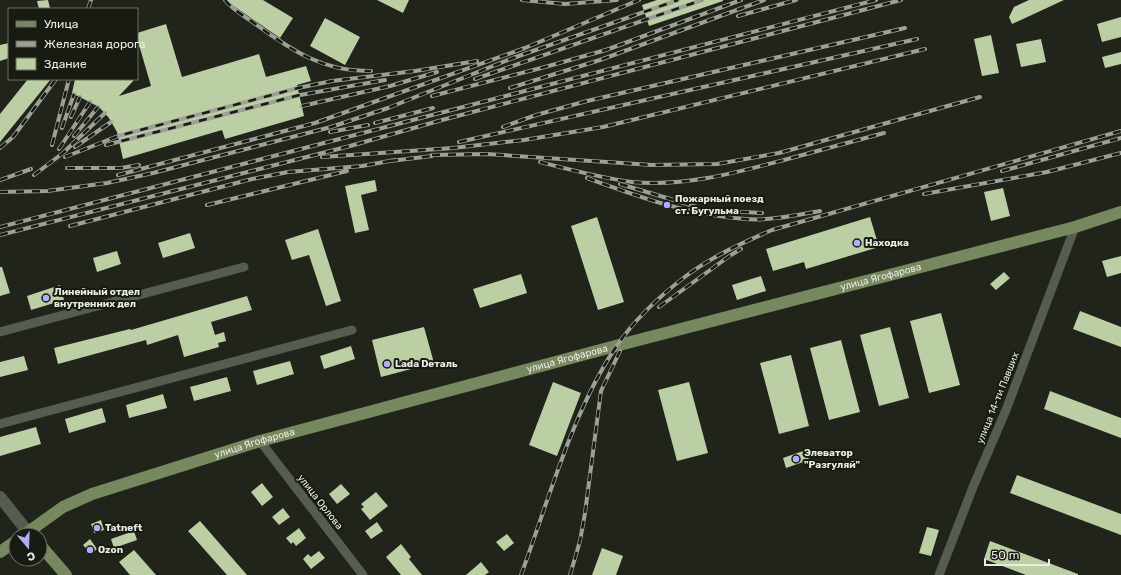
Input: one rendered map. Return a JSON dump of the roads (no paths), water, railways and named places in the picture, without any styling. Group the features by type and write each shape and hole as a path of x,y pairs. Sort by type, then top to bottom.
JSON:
{"main road":[{"name":"улица Ягофарова","path":"37,527 63,507 92,494 260,442 623,344 1075,227 1121,212"},
{"path":"48,555 66,575"}],"street":[{"name":"улица 14-ти Павших","path":"939,575 973,487 1006,410 1075,227"},
{"path":"0,332 244,267"},
{"path":"0,424 352,330"},
{"name":"улица Орлова","path":"260,442 363,575"},
{"path":"0,497 23,527"}],"railway":[{"path":"88,8 91,0"},
{"path":"225,0 268,33 308,58 338,68 371,71"},
{"path":"522,0 565,4 617,0"},
{"path":"118,175 315,123 525,48 639,0"},
{"path":"0,192 47,191 107,183 153,173 331,127 388,108 513,58 678,0"},
{"path":"475,79 702,0"},
{"path":"432,96 606,50 741,0"},
{"path":"510,88 600,60 764,0"},
{"path":"738,16 796,0"},
{"path":"0,227 876,0"},
{"path":"0,235 350,146 442,120 901,0"},
{"path":"503,127 536,115 587,101 905,28"},
{"path":"459,142 917,39"},
{"path":"322,157 453,148 524,140 603,127 925,49"},
{"path":"65,157 118,136 298,88 332,81 415,71 477,61"},
{"path":"302,106 390,86 437,72"},
{"path":"0,148 13,137 55,80"},
{"path":"52,145 69,80"},
{"path":"106,145 300,95 385,80"},
{"path":"62,128 74,94"},
{"path":"71,117 80,97"},
{"path":"432,155 487,154 652,165 717,164 779,153 980,97"},
{"path":"59,149 90,102"},
{"path":"74,136 98,107"},
{"path":"375,123 433,108"},
{"path":"34,175 63,153 105,113"},
{"path":"75,147 111,122"},
{"path":"330,132 368,125"},
{"path":"521,575 562,457 587,399 601,372 616,347 631,327 667,291 686,276 717,256 772,230 1121,131"},
{"path":"540,162 586,174 632,182 651,183 690,181 766,165 884,133"},
{"path":"1002,171 1121,138"},
{"path":"924,194 1047,172 1121,153"},
{"path":"390,161 432,156"},
{"path":"70,226 252,179 288,172 362,166 395,160"},
{"path":"67,168 121,168 139,165"},
{"path":"0,180 31,169"},
{"path":"207,205 347,171"},
{"path":"587,178 664,204 704,214 724,217 764,219 820,211"},
{"path":"620,184 697,207"},
{"path":"725,211 762,213"},
{"path":"659,307 741,249"},
{"path":"570,575 580,541 585,513 601,391 620,351"}],"place":[{"name":"Пожарный поезд ст. Бугульма","path":"667,205"},
{"name":"Находка","path":"857,243"},
{"name":"Линейный отдел внутренних дел","path":"46,298"},
{"name":"Lada Dеталь","path":"387,364"},
{"name":"Элеватор \"Разгуляй\"","path":"796,459"},
{"name":"Tatneft","path":"97,528"},
{"name":"Ozon","path":"90,550"}]}
